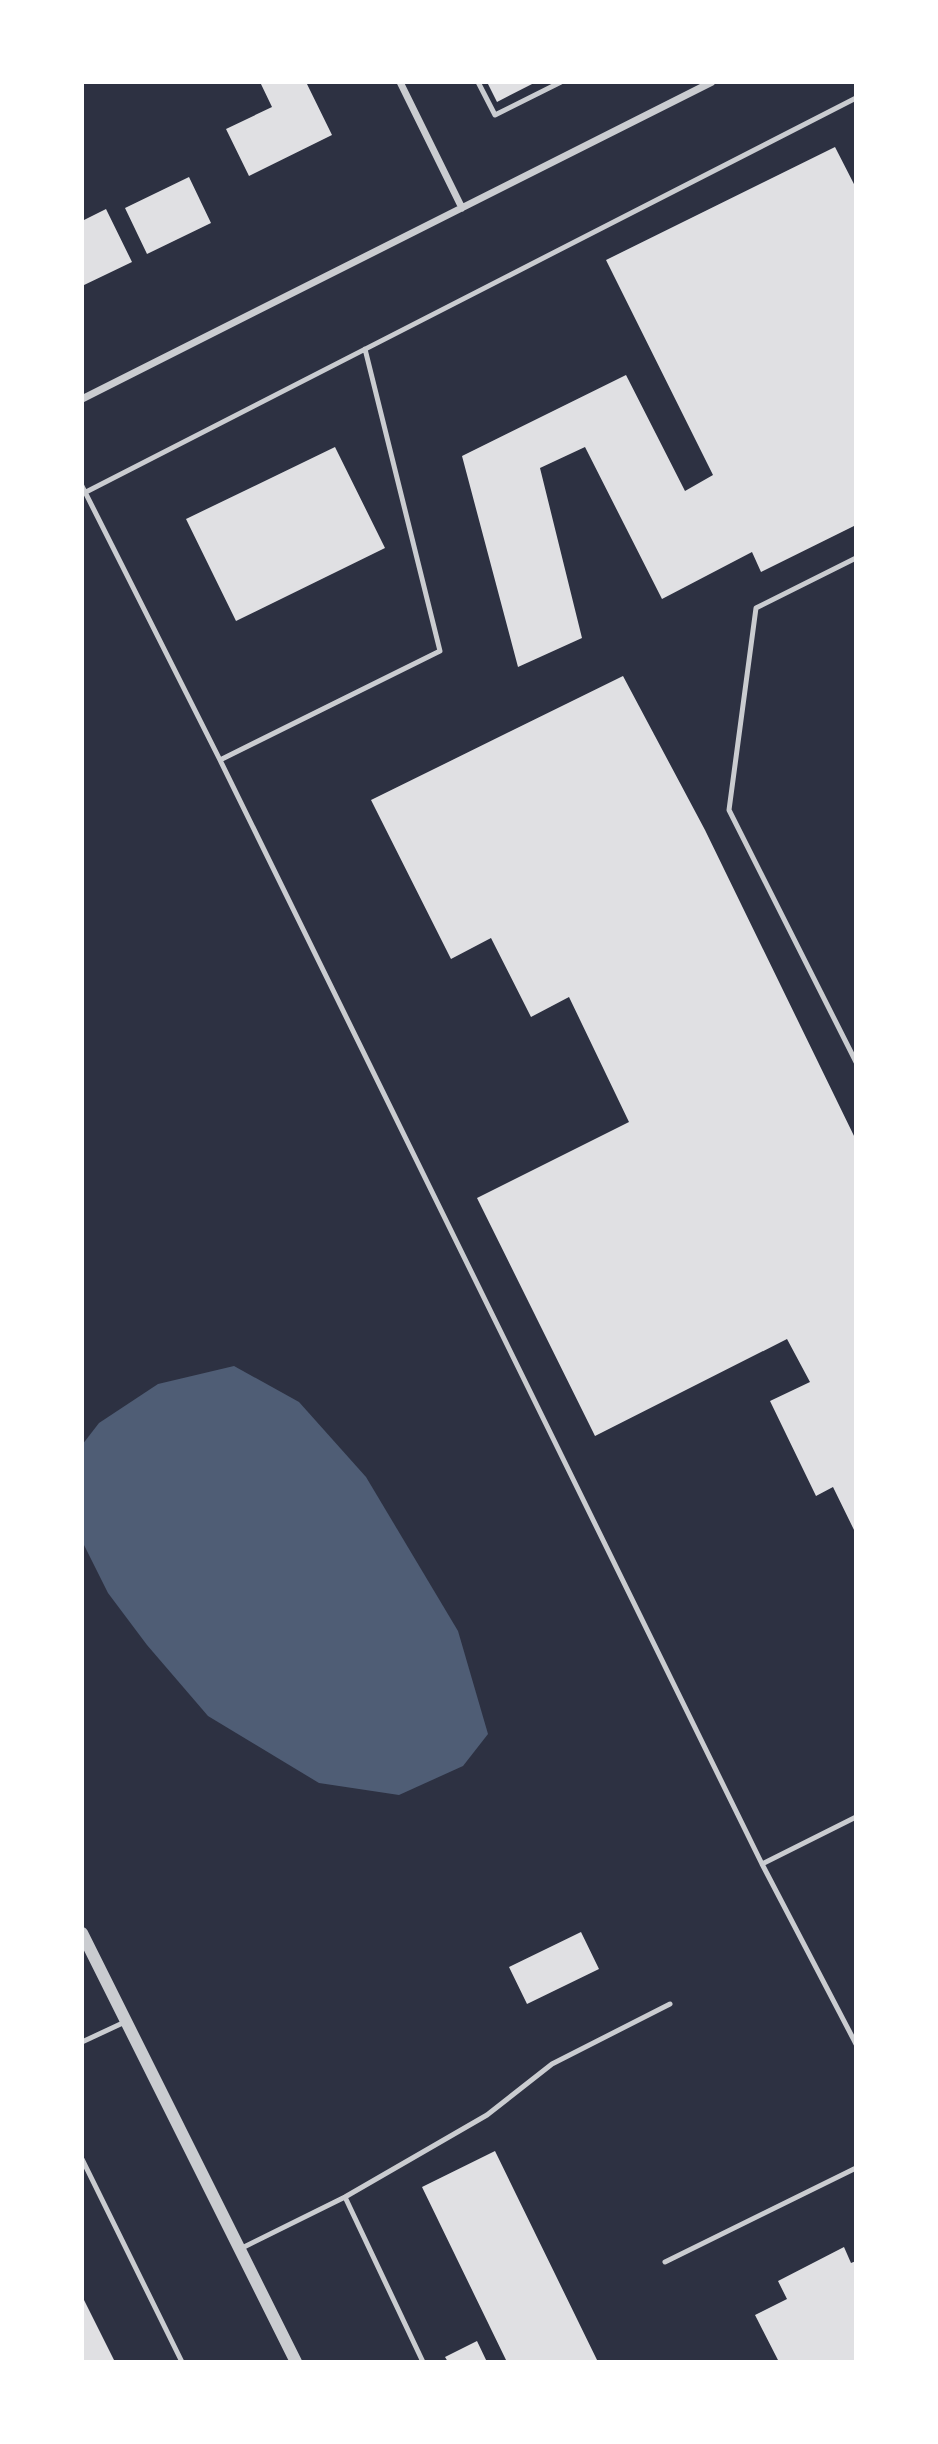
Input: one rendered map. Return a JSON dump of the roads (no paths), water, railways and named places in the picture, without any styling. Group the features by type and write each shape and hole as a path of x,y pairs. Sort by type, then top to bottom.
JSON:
{"street":[{"path":"400,82 462,208"},
{"path":"82,399 712,82"},
{"path":"82,1933 296,2362"}],"lane":[{"path":"478,82 495,116 561,82"},
{"path":"856,98 84,489 220,760 762,1864 856,2044"},
{"path":"220,760 440,651 365,349"},
{"path":"856,558 756,608 729,810 856,1062"},
{"path":"762,1864 856,1817"},
{"path":"240,2249 345,2197 487,2115 552,2064 670,2004"},
{"path":"82,2042 127,2021"},
{"path":"82,2159 181,2362"},
{"path":"665,2262 856,2168"},
{"path":"345,2197 423,2362"}],"water":[{"path":"234,1366 299,1402 366,1477 458,1631 488,1734 463,1766 399,1795 319,1783 208,1716 147,1645 108,1593 82,1541 82,1445 99,1423 158,1384"}]}
